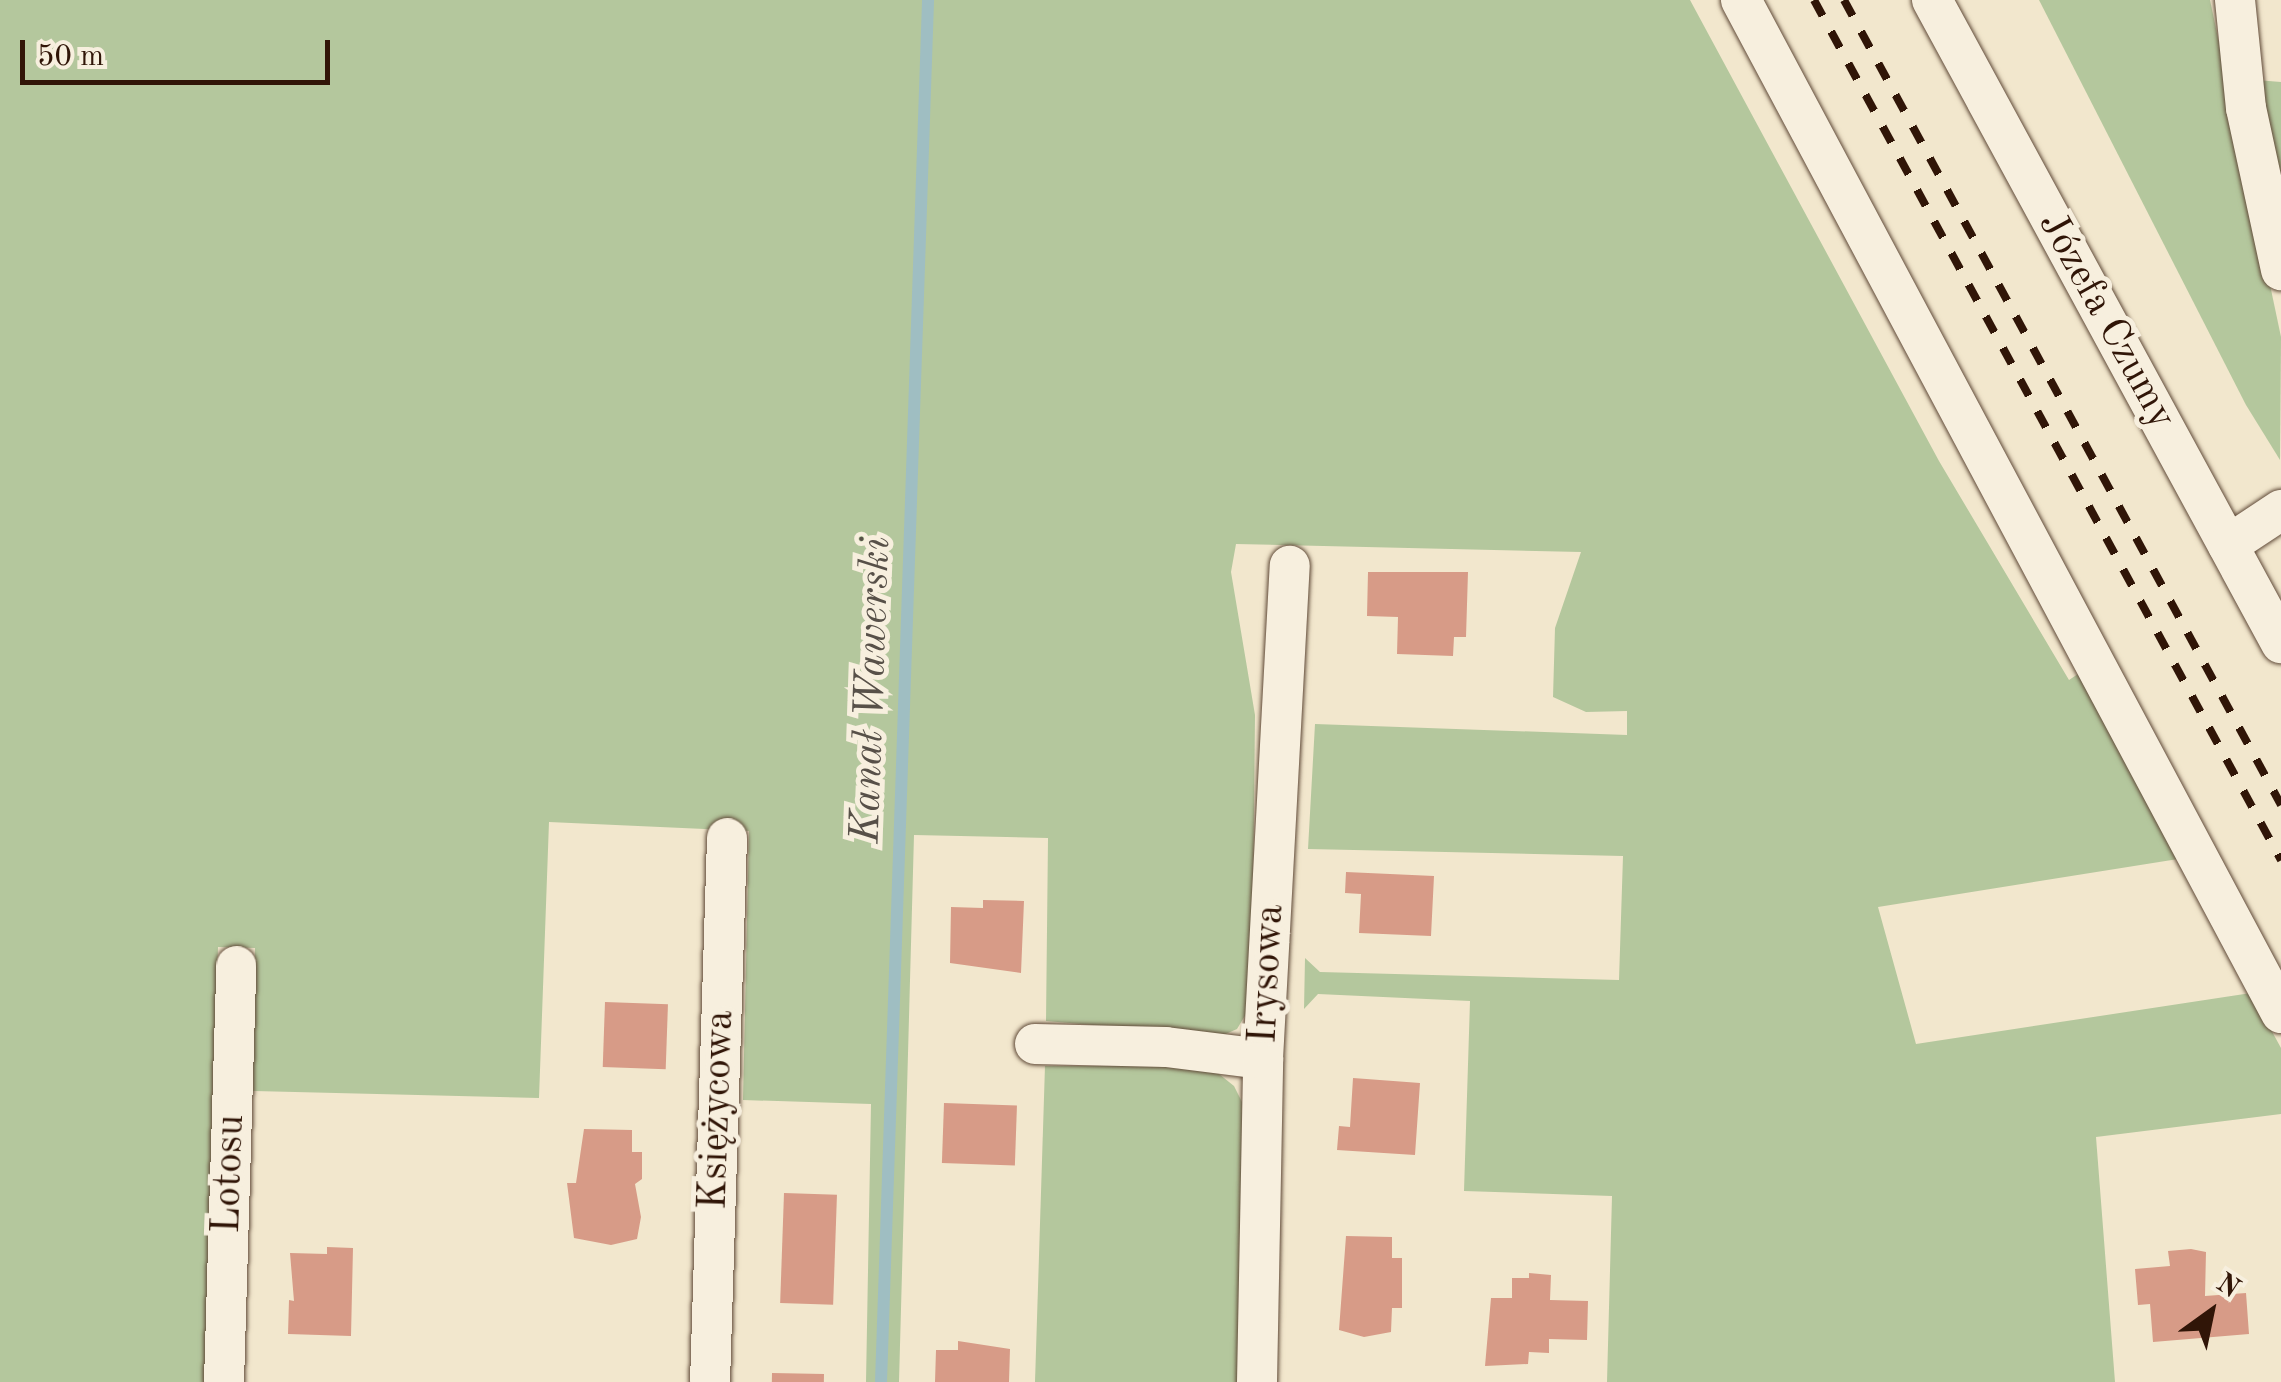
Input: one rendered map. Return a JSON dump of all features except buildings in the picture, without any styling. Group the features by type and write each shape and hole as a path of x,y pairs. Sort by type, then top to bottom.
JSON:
{"street":[{"path":"1741,0 2281,1013"},
{"name":"Józefa Czumy","path":"1932,0 2281,643"},
{"path":"2234,0 2246,108 2281,270"},
{"path":"2228,544 2281,510"},
{"name":"Irysowa","path":"1256,1382 1263,1058 1290,566"},
{"name":"Księżycowa","path":"710,1382 727,838"},
{"name":"Lotosu","path":"224,1382 236,966"},
{"path":"1035,1044 1166,1047 1263,1058"}],"green space":[{"path":"0,0 1690,0 1939,461 2069,680 2087,668 2178,859 1878,907 1916,1044 2251,993 2281,1048 2281,1114 2096,1137 2115,1382 1607,1382 1612,1196 1464,1191 1470,1001 1318,994 1304,1009 1305,958 1320,972 1619,980 1623,856 1308,849 1315,724 1627,735 1627,711 1586,712 1553,697 1555,628 1581,552 1236,544 1231,572 1255,715 1252,1004 1237,1029 1221,1036 1046,1021 1048,838 914,835 899,1382 866,1382 871,1104 743,1100 749,831 549,822 539,1098 251,1091 255,948 218,947 205,1382 0,1382"},
{"path":"2039,0 2210,0 2281,337 2280,460 2246,405"},
{"path":"2256,80 2281,82 2281,184"},
{"path":"1045,1066 1209,1066 1234,1086 1242,1102 1240,1382 1035,1382"}],"waterway":[{"name":"Kanał Wawerski","path":"881,1382 928,0"}],"railway":[{"path":"1814,0 2281,860"},
{"path":"1844,0 2281,805"}]}
